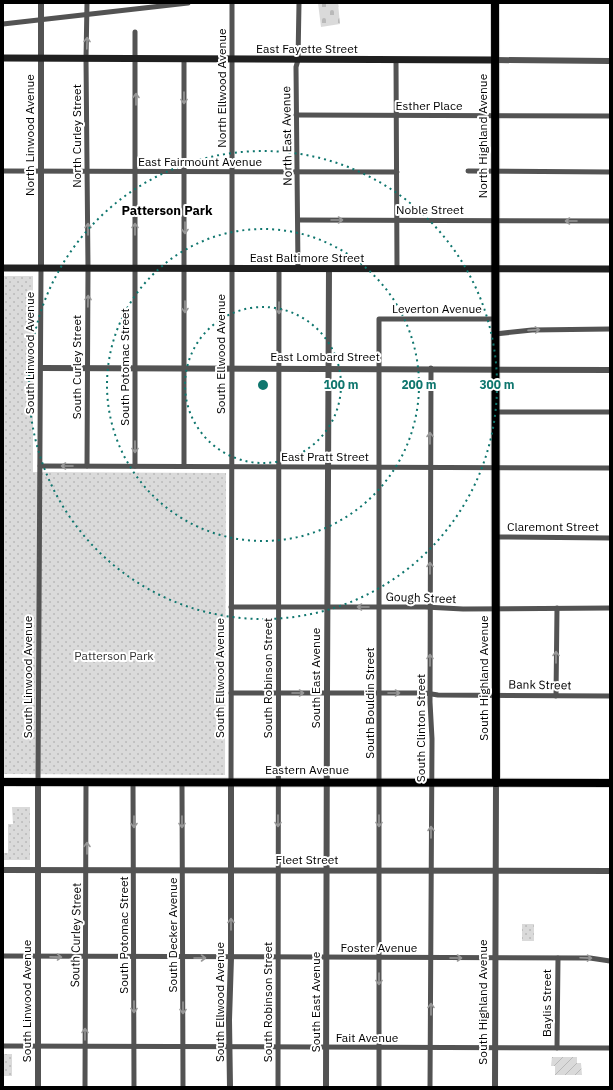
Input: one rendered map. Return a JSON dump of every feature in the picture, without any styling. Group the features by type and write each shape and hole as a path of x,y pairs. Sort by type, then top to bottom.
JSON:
{"main road":[{"name":"North Highland Avenue","path":"495,3 495,269"},
{"name":"East Fayette Street","path":"3,58 495,60"},
{"name":"East Baltimore Street","path":"3,268 610,269"},
{"name":"South Highland Avenue","path":"495,269 496,783"},
{"name":"Eastern Avenue","path":"3,782 610,783"}],"street":[{"name":"North Linwood Avenue","path":"41,3 41,268"},
{"name":"North Curley Street","path":"87,3 86,59 88,268"},
{"path":"3,24 188,3"},
{"name":"North Ellwood Avenue","path":"232,3 232,269"},
{"name":"North East Avenue","path":"298,269 296,67 298,60 299,3"},
{"name":"South Potomac Street","path":"135,32 135,466"},
{"path":"184,59 184,466"},
{"path":"396,60 397,269"},
{"name":"East Fayette Street","path":"495,60 610,61"},
{"name":"Esther Place","path":"296,115 610,116"},
{"name":"East Fairmount Avenue","path":"3,171 397,172"},
{"path":"468,171 610,172"},
{"name":"Noble Street","path":"298,220 610,221"},
{"name":"South Linwood Avenue","path":"38,1087 41,268"},
{"name":"South Curley Street","path":"87,466 88,268"},
{"name":"South Ellwood Avenue","path":"230,1087 232,269"},
{"name":"South Robinson Street","path":"278,1087 279,269"},
{"name":"South East Avenue","path":"326,1087 327,606 330,269"},
{"name":"Leverton Avenue","path":"379,319 495,319"},
{"name":"South Bouldin Street","path":"378,1087 380,693 378,467 379,319"},
{"path":"495,334 532,330 610,329"},
{"name":"East Lombard Street","path":"41,368 495,368 610,370"},
{"name":"South Clinton Street","path":"430,368 430,1087"},
{"path":"496,412 610,412"},
{"name":"East Pratt Street","path":"40,466 610,468"},
{"name":"Claremont Street","path":"496,537 610,538"},
{"name":"Gough Street","path":"231,607 327,606 430,607 463,609 610,608"},
{"path":"556,608 556,696"},
{"name":"Bank Street","path":"231,693 425,693 430,695 610,696"},
{"name":"South Curley Street","path":"85,1087 87,870 86,782"},
{"name":"South Potomac Street","path":"133,782 134,1087"},
{"name":"South Decker Avenue","path":"182,783 183,1087"},
{"name":"South Highland Avenue","path":"495,1087 496,783"},
{"name":"Fleet Street","path":"3,870 610,871"},
{"name":"Foster Avenue","path":"3,956 183,958 590,958 610,961"},
{"name":"Baylis Street","path":"557,1048 558,958"},
{"name":"Fait Avenue","path":"3,1046 610,1048"}],"green space":[{"path":"318,3 338,3 340,24 321,27"},
{"name":"Patterson Park","path":"3,276 33,276 33,472 226,473 225,775 3,774"},
{"path":"12,807 30,807 30,860 3,860 3,853 8,853 8,824 13,824"},
{"path":"522,924 534,924 534,941 522,941"},
{"path":"3,1054 12,1054 12,1076 3,1076"},
{"path":"552,1057 577,1057 577,1063 581,1063 582,1075 555,1075 555,1066 551,1066"}],"district":[{"name":"Patterson Park","path":"167,210"}]}
